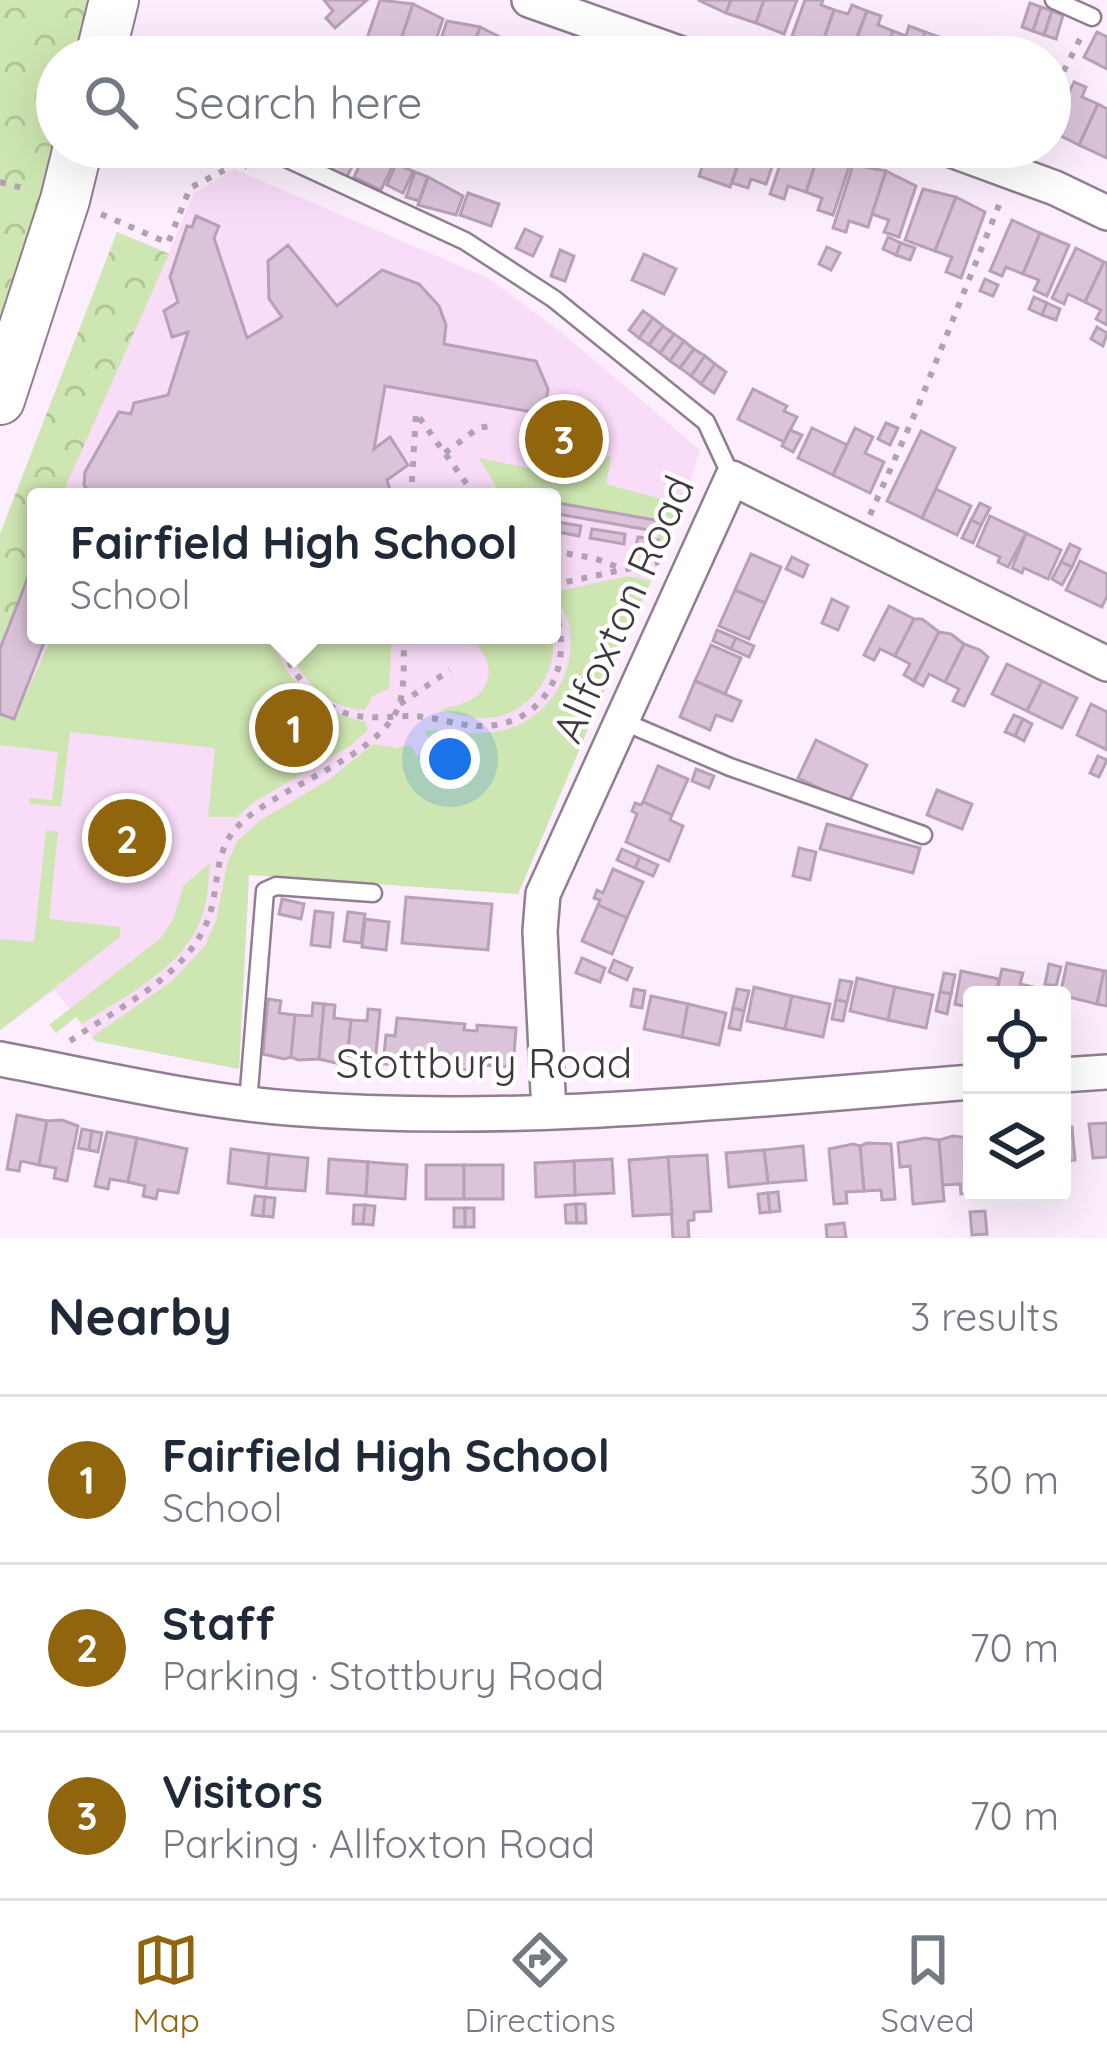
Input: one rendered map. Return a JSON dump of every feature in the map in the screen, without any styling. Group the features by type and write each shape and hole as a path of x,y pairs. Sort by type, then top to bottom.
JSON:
{"main road":[{"path":"105,36 114,0"},
{"path":"0,400 73,168"}],"street":[{"path":"529,0 631,36"},
{"path":"1000,168 1107,213"},
{"name":"Allfoxton Road","path":"549,1112 541,904 732,478 1107,664"},
{"name":"Stottbury Road","path":"0,1060 248,1103 395,1113 549,1112 963,1083"},
{"path":"1071,1075 1107,1072"}],"lane":[{"path":"1054,0 1091,17"},
{"path":"307,168 465,242 554,299 706,422 732,478"},
{"path":"622,721 730,767 923,835"},
{"path":"248,1103 265,891 276,886 373,893"}],"path":[{"path":"1071,57 1091,17"},
{"path":"108,216 168,243 190,188 228,168"},
{"path":"250,168 259,172"},
{"path":"0,182 41,192"},
{"path":"866,524 1004,193"},
{"path":"412,488 416,413 470,488"},
{"path":"445,454 478,428 496,425"},
{"path":"561,552 594,558 623,570"},
{"path":"561,583 669,560"},
{"path":"282,644 301,680 325,703 348,714 419,716 479,727 525,716 548,693 562,656 561,635"},
{"path":"57,1050 154,984 192,950 210,916 221,852 235,829 254,811 327,770 393,717 400,704 403,644"},
{"path":"400,704 450,670"}],"shaded area":[{"path":"234,169 488,278 562,333 700,450 683,505 518,894 249,875 239,1069 95,1041 55,990 0,1030 0,534 117,232 169,253 194,193"}],"green space":[{"path":"0,0 92,0 83,36 36,36 36,168 48,168 0,338"},
{"path":"117,232 169,254 65,488 27,488 27,580 0,649 0,534"},
{"path":"586,452 611,457 606,484 683,505 662,555 656,550 661,521 561,504 561,488 497,488 479,458 580,479"},
{"path":"628,576 651,581 518,894 249,875 239,1069 95,1041 92,1037 172,981 205,946 237,841 261,820 328,780 374,744 411,745 416,756 432,749 425,730 490,732 516,726 545,706 569,661 569,626 561,590"},
{"path":"49,644 274,644 288,672 308,695 333,711 365,722 368,730 237,817 208,817 215,748 70,732 61,807 29,803 29,798 52,800 58,752 0,745 0,714 14,719"},
{"path":"288,644 391,644 389,688 372,697 365,710 324,696 296,663"},
{"path":"476,644 553,644 542,685 522,706 488,718 438,710 471,700 483,689 489,672"},
{"path":"46,830 58,832 49,919 120,927 120,937 0,1030 0,939 34,942"},
{"path":"210,863 203,912 181,952 133,992 82,1024 76,1017 56,1033 49,1025 161,938 174,918 183,886"}],"building":[{"path":"324,0 367,0 335,28 326,18 333,11"},
{"path":"380,0 413,4 402,36 368,36"},
{"path":"698,0 731,0 726,13"},
{"path":"731,0 764,0 756,23 726,13"},
{"path":"764,0 797,0 784,34 756,23"},
{"path":"805,0 823,0 821,5 834,10 825,36 792,36"},
{"path":"1030,3 1041,7 1033,31 1022,27"},
{"path":"413,4 443,19 437,36 402,36"},
{"path":"852,5 867,11 857,36 825,36 834,10 848,14"},
{"path":"1041,7 1052,11 1044,35 1033,31"},
{"path":"867,11 881,16 878,25 893,31 891,36 858,36"},
{"path":"1052,11 1063,15 1057,36 1044,35"},
{"path":"447,21 480,27 477,36 442,36"},
{"path":"909,26 925,32 924,36 906,36"},
{"path":"480,27 498,36 477,36"},
{"path":"1097,32 1107,37 1107,69 1084,57"},
{"path":"1074,82 1086,87 1082,97 1098,104 1079,145 1071,141"},
{"path":"1098,104 1107,109 1107,158 1079,145"},
{"path":"325,168 351,168 346,179"},
{"path":"358,168 392,168 381,190 354,177"},
{"path":"394,168 413,171 403,193 387,185"},
{"path":"702,168 737,168 730,187 699,176"},
{"path":"737,168 772,168 766,184 751,179 748,188 732,183"},
{"path":"779,168 814,168 806,192 788,186 784,199 770,194"},
{"path":"814,168 849,168 833,215 818,210 822,198 806,192"},
{"path":"852,168 886,171 868,227 849,221 846,232 833,228"},
{"path":"886,171 916,186 899,237 884,232 889,220 872,214"},
{"path":"415,172 428,177 419,201 406,197"},
{"path":"428,177 463,196 456,215 418,205"},
{"path":"923,189 956,197 935,251 905,240"},
{"path":"468,193 499,204 491,226 460,215"},
{"path":"956,197 985,212 961,278 946,272 952,257 935,251"},
{"path":"196,216 219,226 214,238 247,338 282,317 269,299 268,261 288,245 337,306 382,270 419,284 439,306 446,325 444,344 536,361 548,389 544,414 385,386 374,449 390,437 408,465 387,480 389,488 86,488 85,472 119,412 131,414 134,403 168,395 188,332 172,337 164,311 178,302 170,277 187,226 192,227"},
{"path":"1012,220 1040,233 1023,274 1006,267 1002,276 990,271"},
{"path":"525,229 542,237 533,256 516,248"},
{"path":"1040,233 1069,245 1047,296 1034,290 1039,280 1023,274"},
{"path":"888,237 901,243 896,255 883,249"},
{"path":"901,243 915,248 910,260 896,255"},
{"path":"827,247 840,253 831,270 819,264"},
{"path":"1076,248 1104,262 1085,302 1068,294 1064,304 1052,298"},
{"path":"560,250 574,256 565,281 551,276"},
{"path":"644,254 676,269 664,294 632,280"},
{"path":"1104,262 1107,325 1096,319 1101,310 1085,302"},
{"path":"985,279 998,285 993,296 980,291"},
{"path":"1034,297 1047,303 1042,315 1029,309"},
{"path":"1047,303 1060,309 1056,320 1042,315"},
{"path":"643,311 653,318 639,338 629,330"},
{"path":"653,318 663,326 649,345 639,338"},
{"path":"663,326 674,334 660,353 649,345"},
{"path":"1097,327 1107,333 1103,346 1091,339"},
{"path":"674,334 684,341 670,361 660,353"},
{"path":"684,341 694,349 680,368 670,361"},
{"path":"694,349 705,356 691,376 680,368"},
{"path":"705,356 715,364 701,384 691,376"},
{"path":"715,364 726,372 714,393 701,384"},
{"path":"753,389 787,406 784,411 797,417 784,442 738,419"},
{"path":"886,423 898,428 890,445 878,439"},
{"path":"812,428 847,445 833,475 798,458"},
{"path":"855,428 873,437 865,453 884,462 870,493 833,475"},
{"path":"790,430 802,435 793,452 782,446"},
{"path":"921,431 955,448 922,518 887,501"},
{"path":"936,489 971,506 957,535 922,518"},
{"path":"980,503 990,508 981,525 971,520"},
{"path":"561,504 661,521 660,532 561,515"},
{"path":"990,516 1026,533 1008,567 998,562 1000,557 977,546"},
{"path":"971,520 981,525 973,543 962,538"},
{"path":"561,523 581,526 579,536 561,533"},
{"path":"592,529 625,534 624,544 590,538"},
{"path":"1026,533 1061,550 1048,579 1012,568"},
{"path":"638,537 658,540 656,550 636,546"},
{"path":"1070,544 1080,549 1072,567 1061,562"},
{"path":"751,554 781,567 765,603 735,590"},
{"path":"792,557 808,565 803,577 786,569"},
{"path":"1080,561 1107,574 1102,607 1066,590"},
{"path":"1061,562 1072,567 1062,585 1052,579"},
{"path":"27,580 27,644 43,644 14,719 0,714 0,649"},
{"path":"735,590 765,603 749,639 719,626"},
{"path":"832,599 848,607 838,630 822,623"},
{"path":"889,606 914,619 895,656 880,649 874,660 864,655"},
{"path":"914,619 922,619 939,632 914,681 904,675 910,664 895,656"},
{"path":"717,630 736,638 731,649 713,641"},
{"path":"939,632 964,644 945,682 929,674 923,686 914,681"},
{"path":"736,638 754,646 749,657 731,649"},
{"path":"964,644 988,657 964,706 953,701 959,689 945,682"},
{"path":"711,645 741,658 725,694 695,681"},
{"path":"1007,664 1042,681 1027,711 992,694"},
{"path":"695,681 741,701 732,721 716,715 710,730 680,717"},
{"path":"1042,681 1077,698 1062,728 1027,711"},
{"path":"1091,704 1107,712 1107,750 1077,735"},
{"path":"1014,715 1023,719 1015,736 1005,732"},
{"path":"1023,719 1032,724 1024,741 1015,736"},
{"path":"816,740 867,765 849,802 798,778"},
{"path":"1098,756 1107,760 1099,777 1090,773"},
{"path":"658,766 688,779 672,815 643,802"},
{"path":"696,769 714,776 709,788 692,781"},
{"path":"937,790 972,804 962,829 927,815"},
{"path":"635,803 672,815 670,820 683,826 669,861 626,842 637,814 632,811"},
{"path":"827,824 920,848 913,873 820,849"},
{"path":"799,848 816,852 810,880 793,876"},
{"path":"622,849 640,857 635,868 617,860"},
{"path":"640,857 658,865 653,876 635,868"},
{"path":"613,869 643,882 627,918 598,905 600,900 594,898 597,890 603,893"},
{"path":"406,897 492,904 488,950 402,943"},
{"path":"282,899 304,904 301,919 279,914"},
{"path":"598,905 627,918 612,954 582,941"},
{"path":"315,911 333,913 330,947 311,945"},
{"path":"348,912 365,914 361,943 344,941"},
{"path":"365,919 389,922 386,950 362,947"},
{"path":"582,958 605,968 600,982 576,973"},
{"path":"614,960 632,968 627,980 609,972"},
{"path":"1067,963 1104,971 1097,1004 1071,998 1071,986 1062,986"},
{"path":"1049,964 1061,967 1056,986 1045,984"},
{"path":"1002,969 1023,973 1020,984 1028,986 998,986"},
{"path":"961,971 999,979 998,986 963,986 963,1006 955,1004"},
{"path":"1107,971 1107,1006 1097,1004"},
{"path":"944,973 955,975 951,994 940,992"},
{"path":"857,978 895,987 888,1020 850,1011"},
{"path":"840,980 852,982 847,1002 836,1000"},
{"path":"754,987 792,996 785,1029 747,1021"},
{"path":"895,987 933,995 926,1028 888,1020"},
{"path":"634,989 645,991 642,1008 631,1006"},
{"path":"737,989 749,991 744,1011 733,1008"},
{"path":"940,992 951,994 947,1014 936,1011"},
{"path":"651,996 688,1004 682,1037 644,1029"},
{"path":"792,996 830,1004 823,1037 785,1029"},
{"path":"268,999 281,1001 279,1013 295,1015 291,1057 263,1054"},
{"path":"836,1000 847,1002 843,1021 832,1019"},
{"path":"313,1003 324,1004 319,1059 298,1060 291,1057 295,1015 312,1016"},
{"path":"324,1004 335,1005 334,1018 351,1020 347,1062 319,1059"},
{"path":"688,1004 726,1013 719,1045 682,1037"},
{"path":"733,1008 744,1011 740,1030 729,1028"},
{"path":"368,1009 380,1010 375,1065 354,1065 347,1062 351,1020 367,1021"},
{"path":"397,1018 465,1024 464,1030 477,1031 477,1025 516,1028 513,1067 455,1069 456,1063 394,1057 393,1064 383,1064 386,1035 395,1036"},
{"path":"17,1115 47,1121 39,1165 21,1161 19,1171 7,1169"},
{"path":"47,1121 78,1126 67,1181 54,1178 56,1168 39,1165"},
{"path":"1107,1123 1107,1157 1093,1158 1089,1124"},
{"path":"82,1129 92,1131 89,1150 78,1148"},
{"path":"92,1131 102,1133 98,1152 89,1150"},
{"path":"107,1132 137,1138 128,1182 110,1179 108,1189 95,1186"},
{"path":"963,1137 963,1194 960,1184 942,1185 939,1140"},
{"path":"137,1138 187,1149 178,1193 158,1190 156,1199 143,1196 145,1186 128,1182"},
{"path":"939,1140 944,1201 913,1204 910,1166 900,1167 898,1143"},
{"path":"891,1144 895,1199 882,1200 881,1190 864,1191 860,1146"},
{"path":"803,1146 806,1180 768,1183 764,1150"},
{"path":"860,1146 864,1191 846,1192 847,1203 834,1204 829,1149"},
{"path":"231,1149 269,1154 266,1188 228,1183"},
{"path":"764,1150 768,1183 729,1187 726,1153"},
{"path":"269,1154 308,1158 305,1191 266,1188"},
{"path":"707,1155 711,1211 694,1212 694,1220 688,1221 689,1238 673,1238 668,1157"},
{"path":"668,1157 672,1214 633,1216 629,1160"},
{"path":"329,1159 368,1162 366,1196 327,1193"},
{"path":"612,1159 614,1193 575,1195 574,1161"},
{"path":"574,1161 575,1195 536,1197 535,1163"},
{"path":"368,1162 407,1165 405,1199 366,1196"},
{"path":"426,1165 464,1165 464,1199 426,1199"},
{"path":"464,1165 503,1165 503,1199 464,1199"},
{"path":"778,1192 780,1211 770,1212 768,1193"},
{"path":"768,1193 770,1212 760,1213 758,1194"},
{"path":"255,1196 265,1197 263,1216 252,1215"},
{"path":"265,1197 275,1198 273,1217 263,1216"},
{"path":"576,1204 577,1223 566,1223 565,1205"},
{"path":"576,1204 585,1204 586,1223 577,1223"},
{"path":"354,1205 365,1205 363,1224 353,1224"},
{"path":"365,1205 375,1206 373,1225 363,1224"},
{"path":"454,1208 465,1208 465,1227 454,1227"},
{"path":"465,1208 474,1208 474,1227 465,1227"},
{"path":"985,1211 987,1234 972,1235 970,1212"},
{"path":"844,1223 846,1238 827,1238 826,1225"}],"place":[{"name":"Visitors","path":"564,439"},
{"name":"Fairfield High School","path":"294,728"},
{"name":"Staff","path":"127,838"}]}
